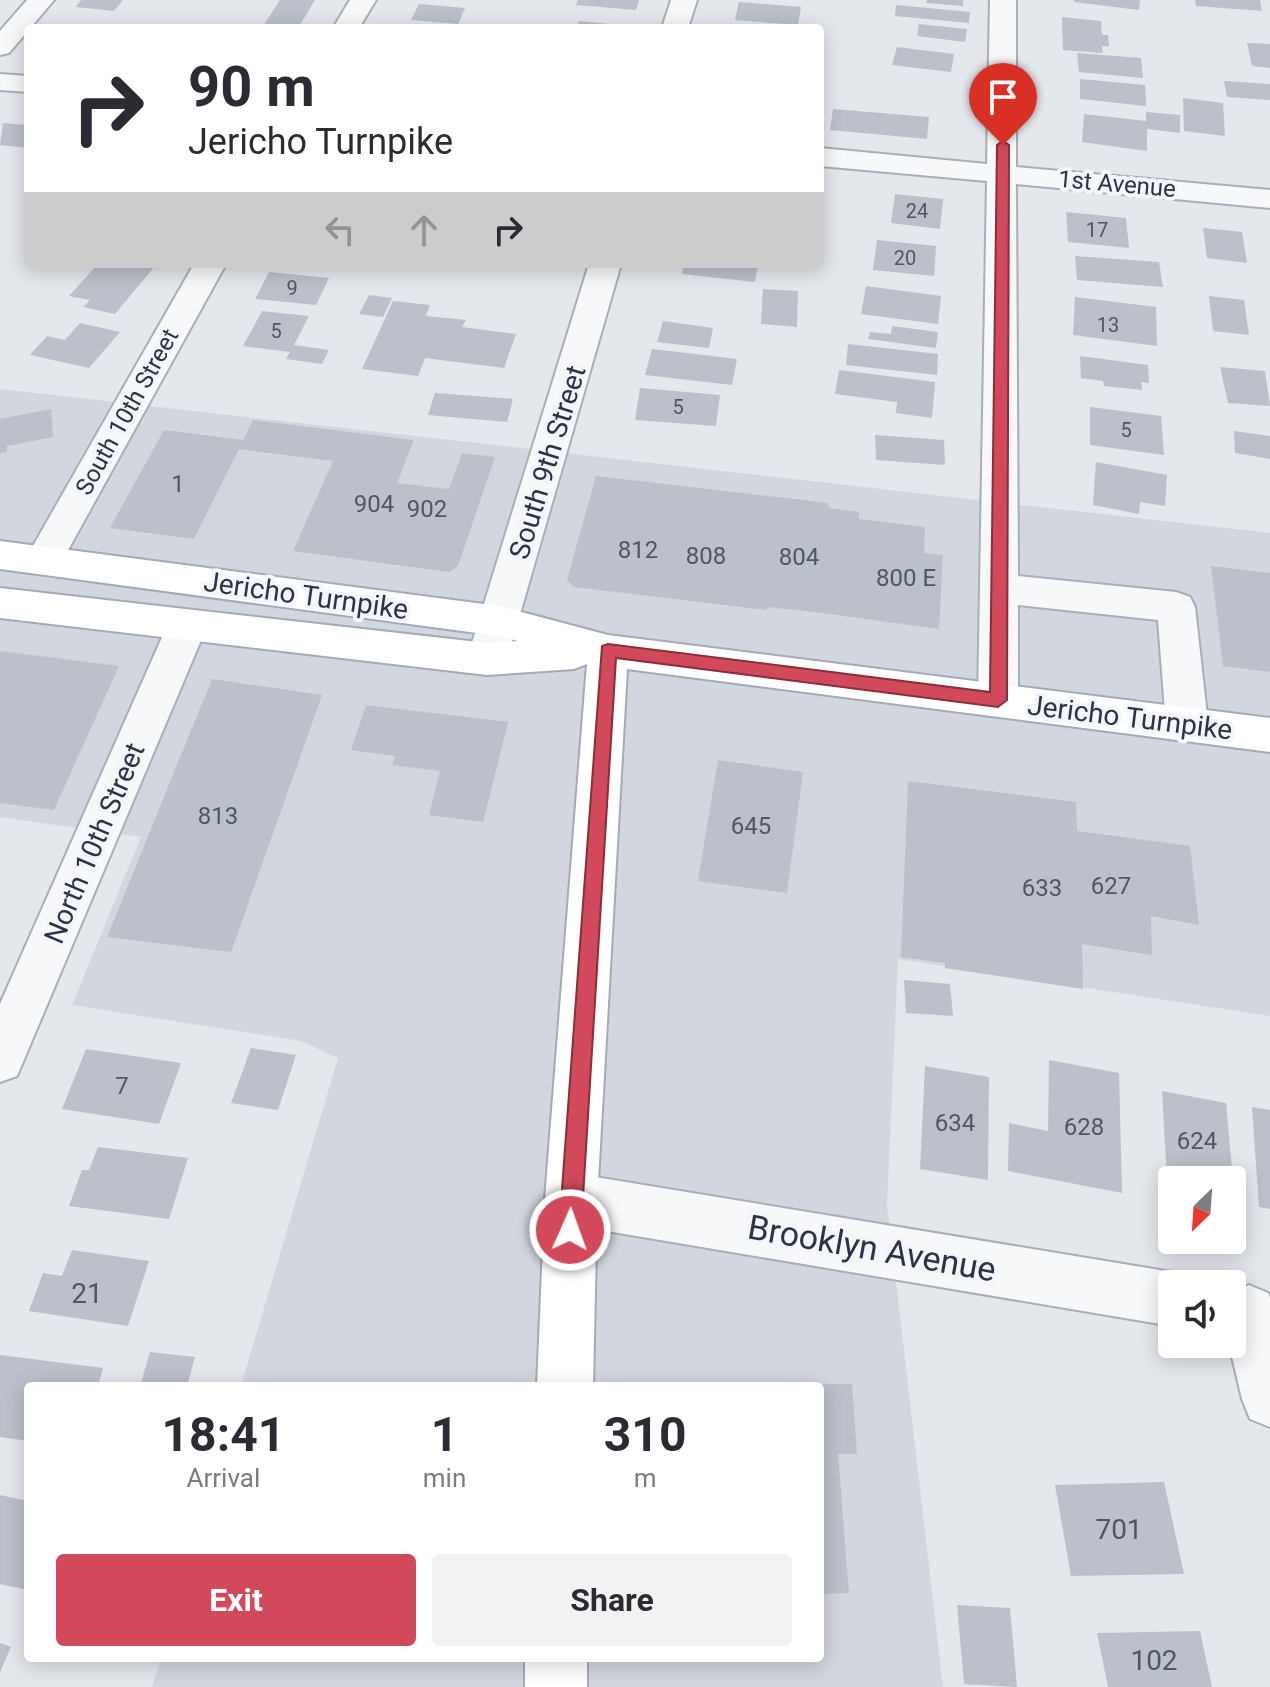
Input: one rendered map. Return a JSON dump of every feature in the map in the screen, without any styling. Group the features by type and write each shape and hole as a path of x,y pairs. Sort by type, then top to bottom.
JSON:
{"main road":[{"name":"Jericho Turnpike","path":"0,555 499,621 608,651 1270,735"},
{"name":"Jericho Turnpike","path":"0,603 487,659 608,651"},
{"path":"565,1382 571,1199 608,651"},
{"path":"556,1662 556,1687"}],"street":[{"path":"0,47 41,0"},
{"path":"348,24 363,0"},
{"path":"676,24 684,0"},
{"path":"998,700 1003,0"},
{"path":"0,82 24,84"},
{"name":"1st Avenue","path":"824,157 1270,199"},
{"name":"South 10th Street","path":"44,560 208,268"},
{"name":"South 9th Street","path":"487,659 604,268"},
{"path":"999,588 1176,607 1187,724"},
{"name":"North 10th Street","path":"0,1059 187,626"},
{"name":"Brooklyn Avenue","path":"571,1199 1158,1297"},
{"path":"1250,1312 1270,1399"}],"shaded area":[{"path":"0,389 1270,533 1270,1016 898,959 887,1204 943,1687 152,1687 160,1662 824,1662 824,1382 242,1382 338,1058 301,1041 72,1005 141,837 0,817"}],"building":[{"path":"81,0 123,0 114,11 76,7"},
{"path":"280,0 315,0 300,24 265,24"},
{"path":"578,0 639,0 636,10 576,5"},
{"path":"927,0 963,0 963,6 926,3"},
{"path":"1074,0 1140,0 1139,10"},
{"path":"1195,0 1260,0 1262,11 1196,6"},
{"path":"739,2 801,7 798,24 735,20"},
{"path":"419,4 465,8 458,24 411,20"},
{"path":"896,5 970,12 969,23 895,16"},
{"path":"1062,17 1101,21 1102,35 1108,35 1109,46 1102,46 1103,53 1063,50"},
{"path":"579,21 609,24 578,24"},
{"path":"919,24 967,29 965,42 917,36"},
{"path":"1247,43 1270,44 1270,68 1252,66"},
{"path":"897,47 954,54 951,72 892,65"},
{"path":"1077,53 1141,58 1143,78 1079,72"},
{"path":"1080,79 1145,85 1146,106 1080,99"},
{"path":"1224,81 1270,84 1270,100 1227,97"},
{"path":"1183,98 1223,103 1225,136 1184,131"},
{"path":"833,109 929,117 927,139 830,130"},
{"path":"1146,112 1180,115 1180,133 1147,129 1147,151 1082,142 1084,114 1146,121"},
{"path":"3,123 24,125 24,148 0,145"},
{"path":"895,194 943,199 940,229 891,223"},
{"path":"1066,212 1126,218 1129,248 1068,242"},
{"path":"1203,228 1242,232 1247,263 1207,258"},
{"path":"877,240 936,246 934,276 873,270"},
{"path":"1075,256 1159,262 1163,287 1077,280"},
{"path":"94,268 153,268 115,314 83,307 90,300 69,296"},
{"path":"683,268 757,268 755,282 682,274"},
{"path":"269,272 329,278 316,305 255,299"},
{"path":"866,286 941,296 938,324 861,314"},
{"path":"763,289 798,291 797,327 761,324"},
{"path":"369,295 392,298 383,317 359,314"},
{"path":"1209,296 1244,300 1249,335 1213,331"},
{"path":"1075,297 1156,307 1157,346 1073,335"},
{"path":"393,301 430,305 426,316 466,320 462,327 516,334 504,368 425,358 418,376 362,369"},
{"path":"262,311 309,316 294,345 329,350 322,364 286,359 290,352 243,346"},
{"path":"663,321 713,328 709,348 657,342"},
{"path":"80,323 120,332 89,368 30,355 47,336 65,340"},
{"path":"892,326 938,332 936,348 868,339 870,332 891,334"},
{"path":"848,344 938,354 937,375 846,365"},
{"path":"652,349 737,359 732,385 645,375"},
{"path":"1080,356 1148,365 1149,383 1141,382 1142,390 1104,386 1103,381 1081,378"},
{"path":"1220,367 1265,371 1270,406 1228,403"},
{"path":"839,370 935,382 932,418 896,413 897,402 835,394"},
{"path":"640,388 720,395 716,426 635,420"},
{"path":"435,393 513,399 507,422 428,415"},
{"path":"1090,407 1161,416 1164,455 1090,445"},
{"path":"51,409 53,437 7,446 7,452 0,453 0,419"},
{"path":"253,420 414,440 397,483 449,489 462,453 495,457 458,566 449,572 293,551 333,461 239,449 194,539 110,528 164,430 243,440"},
{"path":"1234,431 1270,436 1270,459 1235,453"},
{"path":"875,435 944,440 945,465 876,460"},
{"path":"1096,462 1167,475 1165,506 1140,502 1139,514 1093,505"},
{"path":"596,476 828,503 829,508 859,512 859,519 925,527 924,553 943,555 939,629 815,612 767,607 767,610 574,587 567,580"},
{"path":"1211,566 1270,573 1270,672 1223,666"},
{"path":"0,651 119,666 54,810 0,803"},
{"path":"212,679 322,695 231,952 107,937"},
{"path":"366,705 508,722 483,822 429,815 440,771 392,765 395,756 351,750"},
{"path":"718,760 803,772 787,893 698,881"},
{"path":"908,781 1076,802 1077,831 1190,846 1199,925 1151,916 1152,955 1082,944 1083,989 945,968 945,963 901,957"},
{"path":"904,980 950,984 953,1016 906,1013"},
{"path":"251,1048 296,1055 278,1110 231,1103"},
{"path":"86,1049 181,1063 159,1124 62,1109"},
{"path":"1049,1060 1119,1073 1122,1193 1008,1171 1009,1123 1048,1131"},
{"path":"925,1066 989,1077 988,1180 920,1169"},
{"path":"1162,1091 1226,1103 1232,1166 1166,1166"},
{"path":"1252,1107 1270,1110 1270,1209 1259,1207"},
{"path":"98,1147 188,1158 169,1219 69,1206 82,1170 89,1170"},
{"path":"72,1250 149,1261 128,1326 29,1311 43,1273 62,1276"},
{"path":"150,1352 195,1357 188,1382 141,1382"},
{"path":"0,1355 103,1368 99,1382 24,1382 24,1440 0,1437"},
{"path":"824,1384 852,1384 857,1454 838,1454 849,1593 824,1594"},
{"path":"1164,1482 1184,1574 1071,1576 1055,1485"},
{"path":"0,1495 24,1500 24,1589 0,1584"},
{"path":"957,1605 1010,1608 1017,1687 964,1684"},
{"path":"1200,1631 1212,1687 1108,1687 1097,1633"},
{"path":"0,1643 11,1647 0,1672"}],"route":[{"path":"570,1230 608,651 998,700 1003,145"}]}
